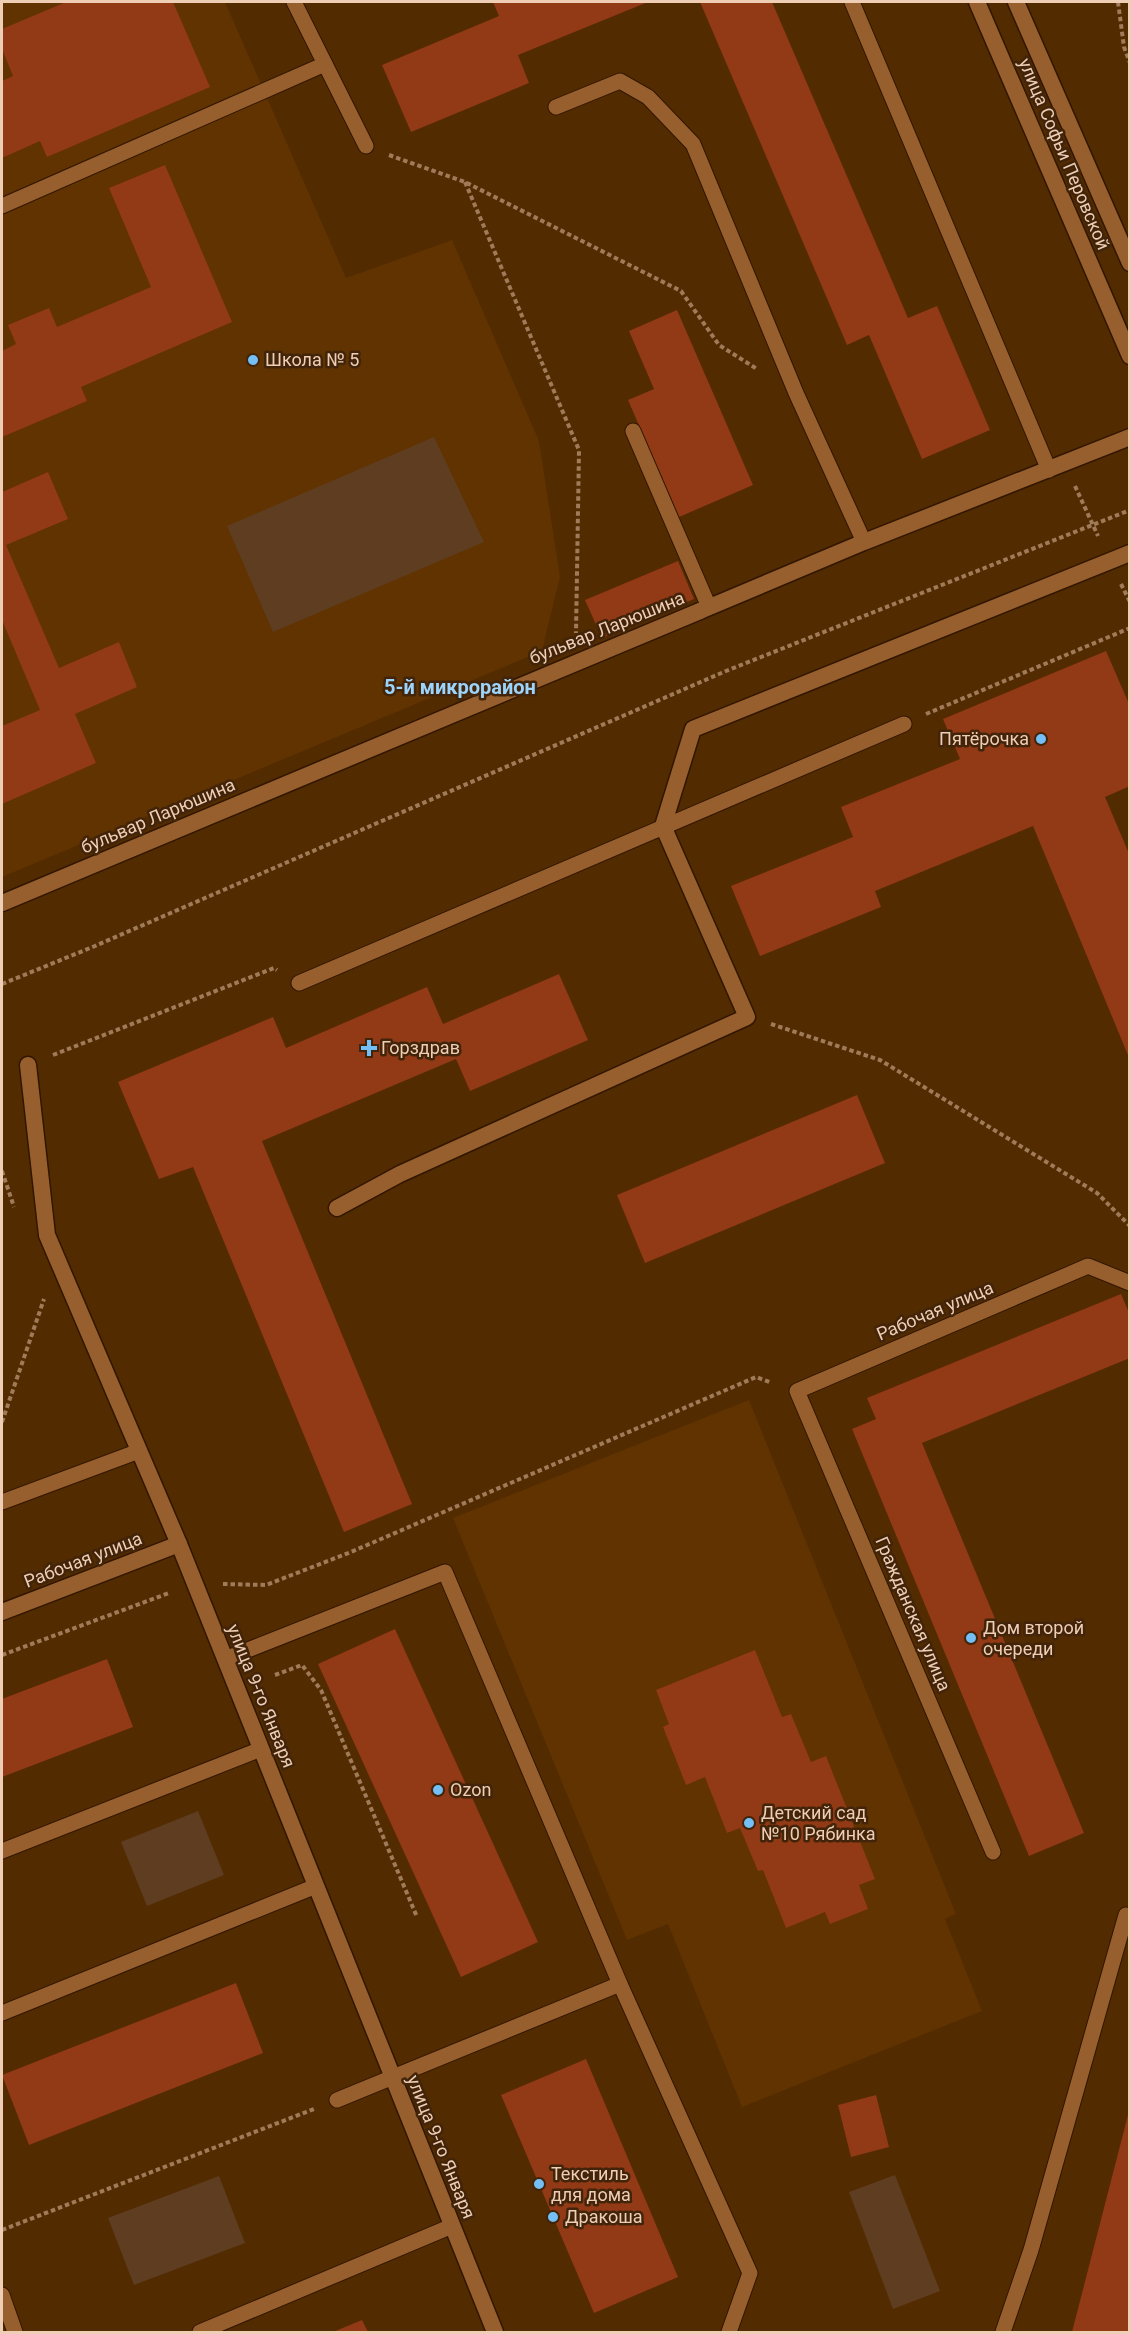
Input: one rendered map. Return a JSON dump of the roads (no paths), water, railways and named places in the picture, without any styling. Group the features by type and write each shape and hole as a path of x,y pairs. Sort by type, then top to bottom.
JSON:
{"street":[{"name":"улица Софьи Перовской","path":"976,2 1130,356"},
{"name":"улица Софьи Перовской","path":"1016,2 1130,263"},
{"name":"бульвар Ларюшина","path":"2,903 575,661 864,542 1130,438"},
{"path":"337,1208 400,1174 747,1017 663,826 693,729 1130,553"},
{"name":"улица 9-го Января","path":"28,1065 47,1235 195,1583 495,2332"},
{"name":"Рабочая улица","path":"2,1612 179,1544"}],"lane":[{"path":"294,2 366,146"},
{"path":"852,2 1057,467"},
{"path":"2,206 325,64"},
{"path":"556,107 620,81 648,97 693,144 796,393 864,542"},
{"path":"633,431 704,609"},
{"path":"299,983 904,724"},
{"name":"Рабочая улица","path":"797,1391 1088,1266 1130,1283"},
{"name":"Гражданская улица","path":"797,1391 993,1852"},
{"path":"2,1502 139,1451"},
{"path":"225,1659 445,1572 620,1984 750,2273 729,2332"},
{"path":"2,1851 261,1749"},
{"path":"2,2013 316,1886"},
{"path":"1003,2332 1031,2250 1128,1911"},
{"path":"337,2100 620,1984"},
{"path":"200,2332 452,2226"},
{"path":"2,2295 15,2332"}],"place":[{"name":"Школа № 5","path":"253,360"},
{"name":"Пятёрочка","path":"1041,739"},
{"name":"Горздрав","path":"369,1048"},
{"name":"Дом второй очереди","path":"971,1638"},
{"name":"Ozon","path":"438,1790"},
{"name":"Детский сад №10 Рябинка","path":"749,1823"},
{"name":"Текстиль для дома","path":"539,2184"},
{"name":"Дракоша","path":"553,2217"}],"district":[{"name":"5-й микрорайон","path":"460,687"}]}
